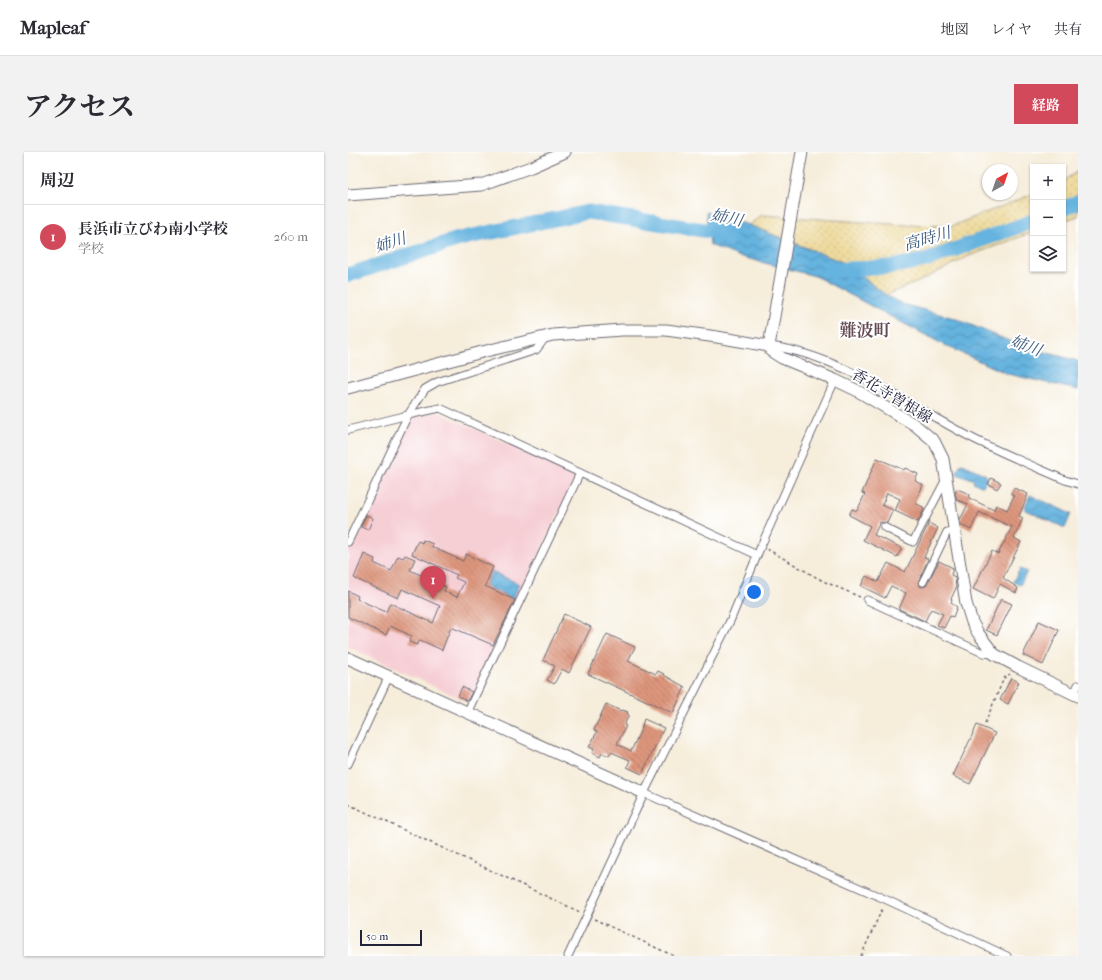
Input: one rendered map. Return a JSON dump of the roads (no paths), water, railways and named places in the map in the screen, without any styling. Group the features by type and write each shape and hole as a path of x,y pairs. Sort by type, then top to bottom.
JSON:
{"street":[{"path":"348,195 481,185 565,152"},
{"path":"768,346 802,152"},
{"path":"348,388 482,352 546,337 622,330 666,330 793,350 829,363 880,387 972,438 1065,480 1078,484"},
{"path":"348,542 408,415 426,389 437,382 536,350 546,337"},
{"name":"香花寺曽根線","path":"768,346 771,351 782,358 856,390 915,425 930,436 940,452 946,478 966,603 972,622 978,633 994,654 1026,671 1077,692"},
{"path":"568,956 644,793 731,619 757,555 835,380"},
{"path":"348,430 440,408 757,555"},
{"path":"468,711 580,473"},
{"path":"884,528 913,542 946,478"},
{"path":"922,582 947,532 954,530"},
{"path":"867,600 983,654 994,654"},
{"path":"348,658 468,711 644,793 887,900 1007,956"},
{"path":"348,764 389,676"}],"water":[{"path":"706,212 749,225 842,262 886,295 902,304 954,318 1019,345 1078,361 1078,390 1008,374 944,345 815,276 738,256 710,245"},
{"path":"963,464 986,475 987,478 983,486 973,482 974,480 957,474 960,465"},
{"path":"1030,495 1071,514 1065,528 1024,509"},
{"path":"1020,569 1027,572 1020,585 1013,582"},
{"path":"491,571 519,584 513,599 485,586"}],"waterway":[{"name":"高時川","path":"1066,208 1078,202"},
{"name":"姉川","path":"348,275 459,239 588,212 729,234"},
{"name":"高時川","path":"830,270 890,267 926,260 1030,222"}],"place":[{"name":"長浜市立びわ南小学校","path":"433,599"}],"district":[{"name":"難波町","path":"865,330"}]}
